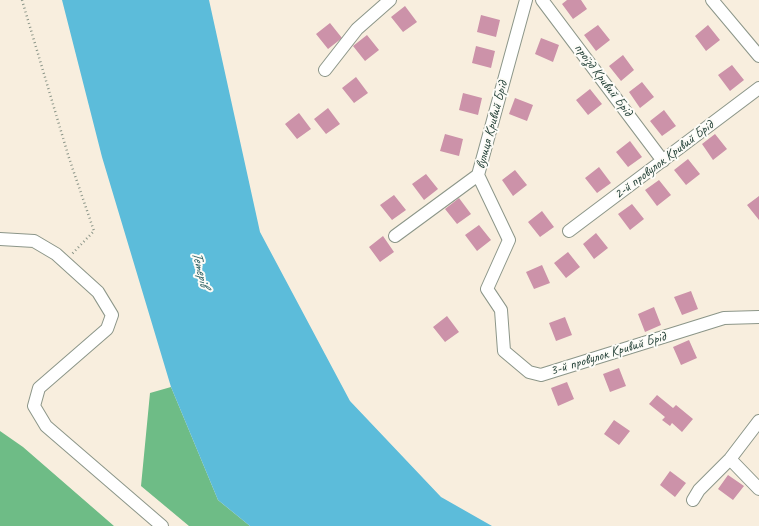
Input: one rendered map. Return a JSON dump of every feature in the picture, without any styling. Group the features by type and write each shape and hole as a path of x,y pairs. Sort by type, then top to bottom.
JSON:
{"street":[{"path":"325,70 357,29 390,0"},
{"name":"вулиця Кривий Брід","path":"487,289 509,240 478,175 526,0"},
{"name":"проїзд Кривий Брід","path":"542,0 663,161"},
{"path":"712,0 759,56"},
{"name":"2-й провулок Кривий Брід","path":"569,231 759,88"},
{"path":"395,236 478,175"},
{"path":"0,239 34,241 56,254 98,292 112,315 107,329 40,388 34,406 46,426 162,526"},
{"name":"3-й провулок Кривий Брід","path":"487,289 501,310 504,351 529,372 541,375 724,318 759,317"},
{"path":"693,500 699,490 730,459 759,421"},
{"path":"730,459 759,489"}],"path":[{"path":"22,0 69,158 94,232 64,262"}],"green space":[{"path":"171,387 218,500 250,526 189,526 141,486 150,393"},
{"path":"0,431 23,447 114,526 0,526"}],"water":[{"name":"Тетерів","path":"62,0 209,0 260,232 350,401 441,497 492,526 250,526 218,500 171,387 102,157"}],"building":[{"path":"567,0 581,0 587,9 573,19 562,4"},
{"path":"405,6 417,22 403,32 391,17"},
{"path":"481,15 500,20 496,37 477,32"},
{"path":"330,23 342,38 328,49 316,34"},
{"path":"598,25 610,40 596,51 584,35"},
{"path":"708,25 720,40 706,51 695,36"},
{"path":"367,35 379,50 365,61 353,46"},
{"path":"541,38 559,45 553,62 535,54"},
{"path":"476,46 495,51 491,68 472,63"},
{"path":"623,55 634,70 621,81 609,66"},
{"path":"732,65 744,80 730,91 718,75"},
{"path":"356,77 368,93 354,103 342,88"},
{"path":"642,82 654,97 640,108 629,92"},
{"path":"590,89 602,104 588,115 576,100"},
{"path":"463,93 482,98 478,115 459,110"},
{"path":"515,98 533,105 527,121 509,114"},
{"path":"328,108 340,124 326,134 314,119"},
{"path":"664,110 676,126 662,136 650,121"},
{"path":"299,113 311,129 297,139 285,124"},
{"path":"445,134 463,139 459,156 440,151"},
{"path":"715,134 727,149 713,160 702,144"},
{"path":"630,141 642,157 628,167 616,152"},
{"path":"688,159 700,174 686,185 674,170"},
{"path":"599,167 611,183 597,193 585,178"},
{"path":"515,170 527,185 513,196 502,180"},
{"path":"426,174 438,189 424,200 412,184"},
{"path":"659,180 671,195 657,206 645,190"},
{"path":"394,195 406,210 392,220 380,205"},
{"path":"759,196 759,220 747,205"},
{"path":"459,198 471,214 457,224 445,209"},
{"path":"632,204 644,219 630,230 618,214"},
{"path":"542,211 554,227 540,237 528,222"},
{"path":"479,225 491,240 477,251 465,235"},
{"path":"596,233 608,248 594,259 583,244"},
{"path":"383,236 394,252 380,262 369,247"},
{"path":"568,252 580,267 566,278 554,263"},
{"path":"542,265 550,283 534,289 526,272"},
{"path":"691,291 698,309 682,315 674,297"},
{"path":"654,307 661,325 645,332 638,314"},
{"path":"447,316 459,332 445,342 433,327"},
{"path":"565,317 572,335 556,341 549,323"},
{"path":"689,340 697,358 681,365 673,347"},
{"path":"619,368 626,386 610,392 603,374"},
{"path":"567,382 574,399 558,406 551,388"},
{"path":"657,395 673,408 676,405 693,419 682,432 672,423 670,426 662,420 665,417 649,404"},
{"path":"614,420 630,431 619,445 604,434"},
{"path":"670,471 686,483 675,497 660,485"},
{"path":"728,475 744,486 733,500 718,489"}]}
